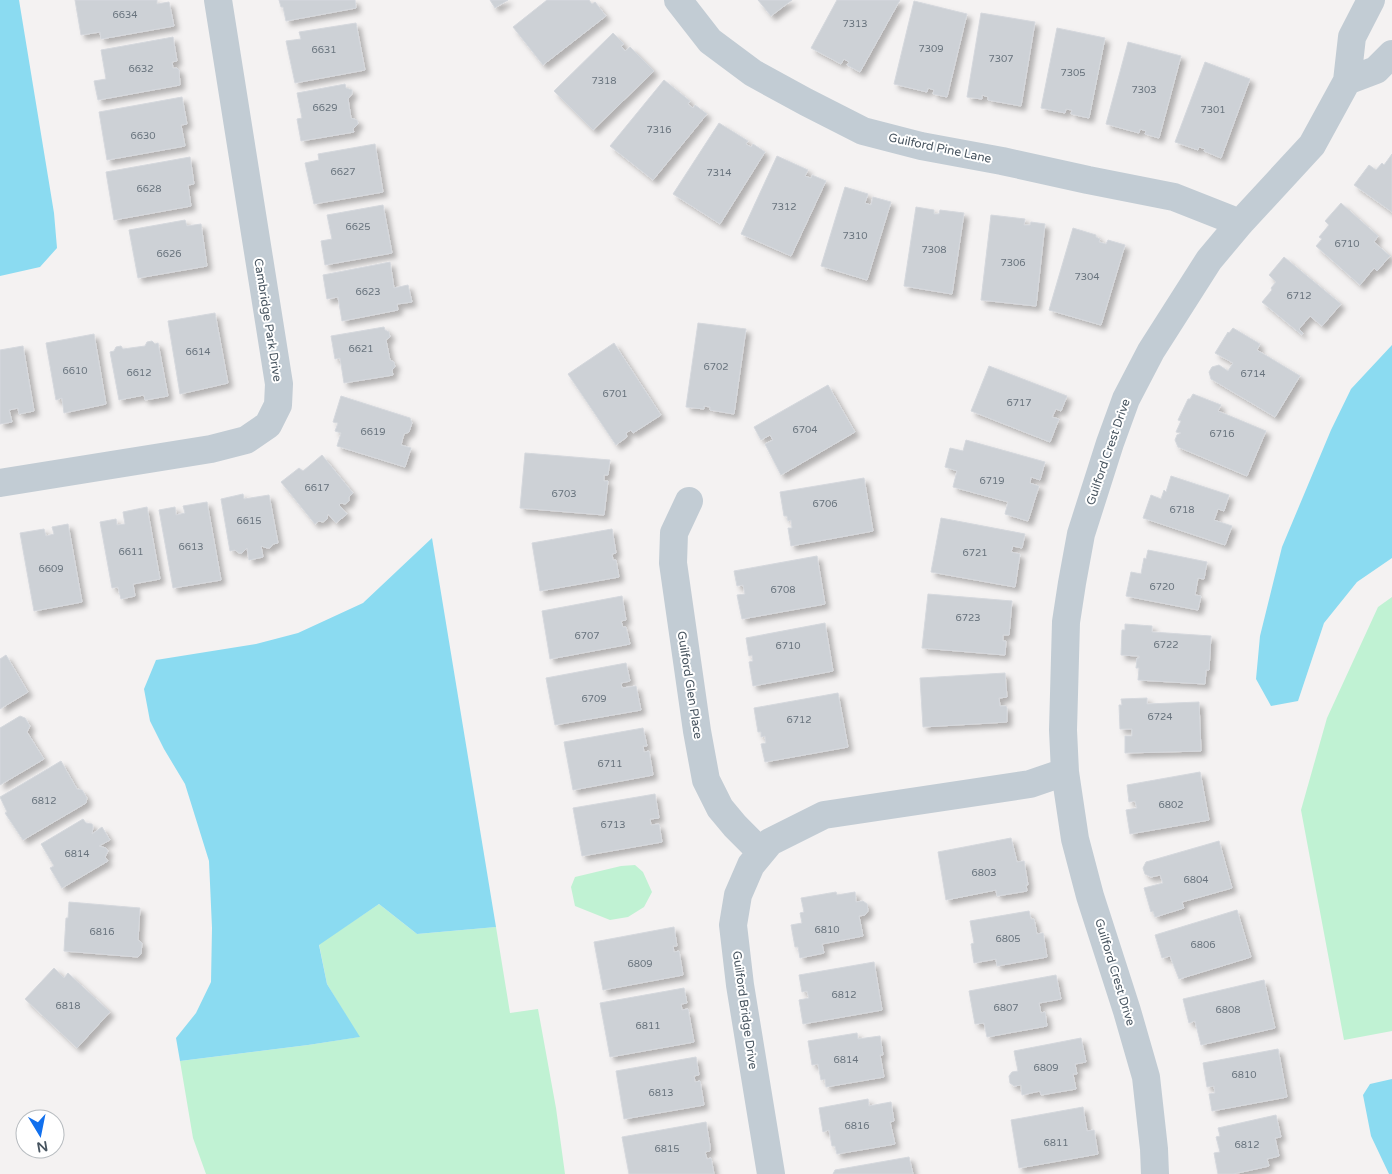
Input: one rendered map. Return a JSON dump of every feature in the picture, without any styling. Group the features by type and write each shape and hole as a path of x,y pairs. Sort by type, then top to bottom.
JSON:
{"street":[{"name":"Cambridge Park Drive","path":"0,483 211,448 246,440 268,424 278,405 279,384 218,0"},
{"name":"Guilford Pine Lane","path":"678,0 710,40 753,73 863,131 921,146 1174,197 1240,223"},
{"name":"Guilford Crest Drive","path":"1154,1174 1154,1149 1146,1077 1128,1011 1090,896 1075,839 1065,772 1063,730 1066,622 1081,534 1126,399 1151,351 1209,260 1240,223 1312,145 1347,81 1352,37 1371,0"},
{"path":"1347,81 1376,70 1392,54"},
{"name":"Guilford Glen Place","path":"689,501 674,533 673,563 706,780 720,808 761,852"},
{"path":"761,852 770,842 824,814 1030,784 1065,772"},
{"name":"Guilford Bridge Drive","path":"761,852 751,865 738,895 733,925 740,985 771,1174"}],"green space":[{"path":"1392,597 1392,1031 1344,1040 1301,810 1327,718 1378,607"},
{"path":"635,865 643,872 652,892 644,907 628,917 610,920 575,906 571,887 575,877 621,866"},
{"path":"379,904 417,934 496,927 510,1013 538,1009 556,1108 565,1174 206,1174 193,1138 180,1061 359,1037 327,984 319,944"}],"water":[{"path":"0,0 19,0 54,213 57,248 40,267 0,276"},
{"path":"1392,345 1392,558 1357,582 1324,623 1298,701 1271,706 1256,679 1260,636 1282,547 1331,430 1351,389"},
{"path":"432,538 496,927 417,934 379,904 319,945 327,984 360,1037 180,1061 176,1038 196,1013 211,982 212,928 209,861 185,784 150,721 144,689 156,660 256,644 298,633 363,603"},
{"path":"1392,1079 1392,1174 1389,1174 1371,1136 1363,1095 1370,1084"}],"building":[{"path":"75,0 157,0 157,4 169,2 174,26 101,39 100,32 81,35"},
{"path":"279,0 355,0 356,8 286,21 283,7 281,7"},
{"path":"490,0 508,0 495,8"},
{"path":"547,0 589,0 592,4 595,2 606,16 543,65 513,27"},
{"path":"758,0 792,0 771,16"},
{"path":"837,0 900,0 860,72 847,65 849,62 844,59 841,64 811,48"},
{"path":"914,1 967,14 947,97 933,94 934,90 928,88 927,92 894,84"},
{"path":"981,13 1035,22 1021,106 988,100 988,97 982,95 982,99 967,97"},
{"path":"356,23 365,70 295,83 286,41 301,39 299,32"},
{"path":"1057,28 1105,38 1089,118 1071,114 1072,110 1066,109 1065,113 1041,108"},
{"path":"613,33 624,44 621,46 625,51 630,47 654,71 593,130 554,91"},
{"path":"173,37 177,61 172,62 173,68 179,70 180,85 98,100 94,81 106,79 101,50"},
{"path":"1128,42 1181,56 1159,138 1145,134 1146,131 1140,129 1139,133 1106,124"},
{"path":"1205,62 1250,79 1221,158 1204,151 1205,149 1199,147 1198,150 1175,142"},
{"path":"664,80 690,101 688,104 693,108 695,105 707,114 653,180 610,146"},
{"path":"345,84 346,88 352,90 352,94 348,99 351,118 357,120 358,124 353,129 354,132 301,141 297,119 302,118 297,93"},
{"path":"182,97 187,124 181,125 185,146 107,160 99,112"},
{"path":"719,123 748,141 746,144 751,147 753,144 765,152 720,224 673,194"},
{"path":"375,144 383,192 314,204 305,163 319,160 318,154"},
{"path":"1392,154 1392,212 1354,185 1369,165 1376,170 1382,163 1384,165"},
{"path":"777,156 808,170 805,176 811,178 812,175 826,181 791,256 741,234"},
{"path":"190,157 194,184 188,185 191,206 114,220 106,172"},
{"path":"845,187 868,194 865,203 871,205 873,197 891,202 867,280 821,266"},
{"path":"1341,203 1378,236 1374,242 1390,256 1377,271 1374,268 1360,285 1316,246 1322,239 1319,237 1329,225 1325,221"},
{"path":"383,205 392,253 325,265 321,241 332,239 327,215"},
{"path":"916,207 934,210 934,214 939,214 940,210 964,213 952,294 904,286"},
{"path":"991,215 1025,219 1024,225 1030,225 1031,222 1045,224 1036,306 981,300"},
{"path":"185,220 187,226 201,224 207,266 138,278 129,230"},
{"path":"1073,228 1096,235 1100,239 1099,242 1106,244 1108,240 1125,245 1101,325 1049,310"},
{"path":"1284,257 1341,304 1322,326 1310,316 1299,329 1303,333 1302,335 1262,302 1276,282 1269,275"},
{"path":"390,262 394,288 408,285 412,302 397,304 398,310 342,321 338,297 327,299 323,275"},
{"path":"215,313 228,383 180,394 168,321"},
{"path":"698,323 746,329 734,414 710,410 710,407 704,406 704,409 686,407"},
{"path":"384,327 389,332 390,337 386,340 390,360 394,362 395,367 392,370 393,375 344,383 340,358 335,359 331,336"},
{"path":"1233,328 1260,344 1257,350 1300,376 1275,417 1211,379 1209,372 1212,367 1219,365 1228,371 1233,363 1215,353 1228,332"},
{"path":"94,334 106,404 64,413 62,398 56,400 46,343"},
{"path":"152,341 155,344 158,343 168,396 145,400 144,395 119,400 110,352 114,351 116,347 121,346 123,349 145,346 147,342"},
{"path":"614,343 661,415 633,433 631,430 626,433 627,437 616,445 568,374"},
{"path":"23,346 34,411 19,414 18,408 9,410 12,422 0,424 0,350"},
{"path":"989,366 1067,396 1061,411 1056,409 1052,417 1059,419 1050,442 971,411"},
{"path":"828,385 855,432 781,475 765,444 773,440 770,435 761,440 754,427"},
{"path":"1193,394 1221,405 1218,411 1266,431 1247,476 1178,447 1175,440 1177,435 1181,433 1176,432 1181,421 1178,420 1188,399"},
{"path":"341,396 410,418 412,423 409,432 404,434 401,445 411,448 405,467 337,446 341,433 335,431 338,423 333,422"},
{"path":"966,440 1045,462 1040,480 1031,477 1030,483 1039,486 1028,521 1005,514 1008,502 953,487 957,471 945,467 950,448 963,451"},
{"path":"525,453 610,460 608,475 604,475 604,481 608,481 604,515 520,508"},
{"path":"322,455 353,493 349,497 349,501 339,505 347,514 336,523 328,514 327,519 315,524 281,482 299,468 303,471"},
{"path":"1171,476 1229,495 1224,511 1218,509 1214,520 1232,526 1225,545 1143,518 1151,495 1161,499 1164,490 1166,492"},
{"path":"864,478 873,531 791,546 788,528 792,528 791,520 788,521 787,516 784,516 780,492"},
{"path":"243,494 244,499 269,495 278,543 273,544 270,548 261,546 263,557 249,560 247,548 242,553 235,550 230,551 221,499"},
{"path":"207,502 221,580 173,588 159,510 175,507 176,515 185,513 183,506"},
{"path":"147,507 160,579 133,584 135,596 121,599 118,587 112,588 100,522 116,519 117,525 125,524 123,512"},
{"path":"941,518 1025,534 1022,548 1013,546 1011,552 1020,554 1015,587 931,572"},
{"path":"68,524 82,602 34,611 20,533 44,529 46,536 54,534 52,527"},
{"path":"612,529 616,553 612,554 613,560 616,560 619,577 540,591 532,543"},
{"path":"1148,550 1207,562 1204,579 1198,578 1195,595 1201,596 1198,610 1126,596 1131,572 1141,574 1144,558 1146,559"},
{"path":"817,556 825,604 742,619 737,595 745,594 743,585 737,586 734,571"},
{"path":"928,594 1012,601 1009,635 1003,635 1003,641 1006,641 1005,655 922,648"},
{"path":"622,596 626,620 621,621 623,627 626,627 630,644 550,659 542,611"},
{"path":"825,623 833,671 753,686 749,662 753,661 752,655 749,656 746,638"},
{"path":"1125,624 1152,626 1152,632 1211,636 1209,670 1206,670 1205,684 1138,680 1139,668 1136,668 1139,656 1121,655 1122,630 1125,630"},
{"path":"6,655 28,692 0,709 0,659"},
{"path":"626,663 630,681 621,683 622,688 636,686 641,710 555,725 546,678"},
{"path":"1005,673 1007,697 999,698 1000,706 1006,706 1007,708 1007,722 923,727 920,678"},
{"path":"838,693 848,747 765,762 761,744 766,743 765,736 761,737 761,732 758,732 754,708"},
{"path":"1147,698 1147,704 1199,702 1201,751 1125,753 1125,736 1132,736 1132,729 1120,729 1119,705 1122,705 1121,699"},
{"path":"20,716 25,718 30,726 27,732 44,759 0,785 0,728"},
{"path":"643,728 647,746 643,746 644,752 649,751 653,775 573,790 564,742"},
{"path":"61,761 77,789 82,790 87,798 86,803 23,840 5,813 7,812 0,797"},
{"path":"1200,772 1209,820 1130,834 1126,810 1137,808 1135,801 1129,802 1127,785"},
{"path":"655,794 659,818 650,819 651,825 659,824 662,842 582,856 573,808"},
{"path":"83,819 86,823 92,824 92,834 102,827 110,840 99,846 106,848 108,851 105,857 108,861 62,888 50,868 54,866 41,844"},
{"path":"1011,838 1017,862 1024,861 1028,885 1026,885 1027,891 997,896 996,890 946,900 938,852"},
{"path":"1219,841 1232,888 1182,902 1184,908 1155,917 1153,911 1151,912 1144,888 1163,883 1160,875 1151,877 1145,874 1143,868 1146,862"},
{"path":"836,892 837,895 855,892 856,902 863,901 867,904 868,911 865,915 859,916 863,936 822,944 824,953 800,958 798,947 795,947 791,925 802,923 800,913 804,912 801,898"},
{"path":"69,902 140,908 138,940 142,943 141,954 138,957 64,951"},
{"path":"1237,910 1251,957 1179,979 1170,956 1162,958 1155,935"},
{"path":"1029,911 1031,919 1034,919 1037,934 1043,933 1047,957 997,966 996,959 974,963 971,944 974,943 970,921"},
{"path":"674,927 677,946 673,946 674,952 679,951 683,975 603,990 594,942"},
{"path":"874,962 882,1010 803,1024 799,1000 809,998 807,991 802,992 799,975"},
{"path":"54,968 64,978 68,973 110,1012 77,1048 25,999"},
{"path":"1056,975 1061,999 1039,1003 1041,1013 1045,1012 1047,1026 987,1037 984,1023 975,1024 969,991"},
{"path":"1264,980 1275,1028 1201,1045 1195,1021 1189,1023 1183,999"},
{"path":"684,988 687,1003 681,1004 682,1010 688,1009 694,1042 610,1057 600,1003"},
{"path":"857,1033 858,1039 880,1036 883,1055 880,1055 884,1077 826,1087 825,1079 821,1080 818,1064 812,1065 808,1041"},
{"path":"1081,1038 1086,1062 1075,1064 1077,1074 1073,1074 1076,1089 1041,1095 1040,1091 1022,1095 1021,1085 1014,1086 1010,1083 1009,1076 1012,1072 1018,1071 1014,1051"},
{"path":"1278,1049 1287,1097 1212,1111 1209,1094 1215,1093 1214,1086 1207,1087 1203,1063"},
{"path":"696,1057 699,1075 694,1076 695,1082 700,1081 704,1105 624,1119 616,1071"},
{"path":"868,1099 869,1106 891,1102 894,1121 890,1122 895,1144 837,1154 835,1146 832,1146 829,1130 823,1132 819,1108"},
{"path":"1083,1107 1087,1131 1094,1130 1098,1154 1019,1168 1011,1120"},
{"path":"1276,1115 1281,1137 1275,1138 1279,1156 1267,1159 1269,1166 1233,1174 1218,1174 1214,1153 1220,1152 1216,1137 1220,1136 1218,1128"},
{"path":"706,1122 710,1151 705,1152 707,1159 711,1158 714,1174 629,1174 622,1137"},
{"path":"909,1157 913,1174 833,1174 835,1170"}]}
